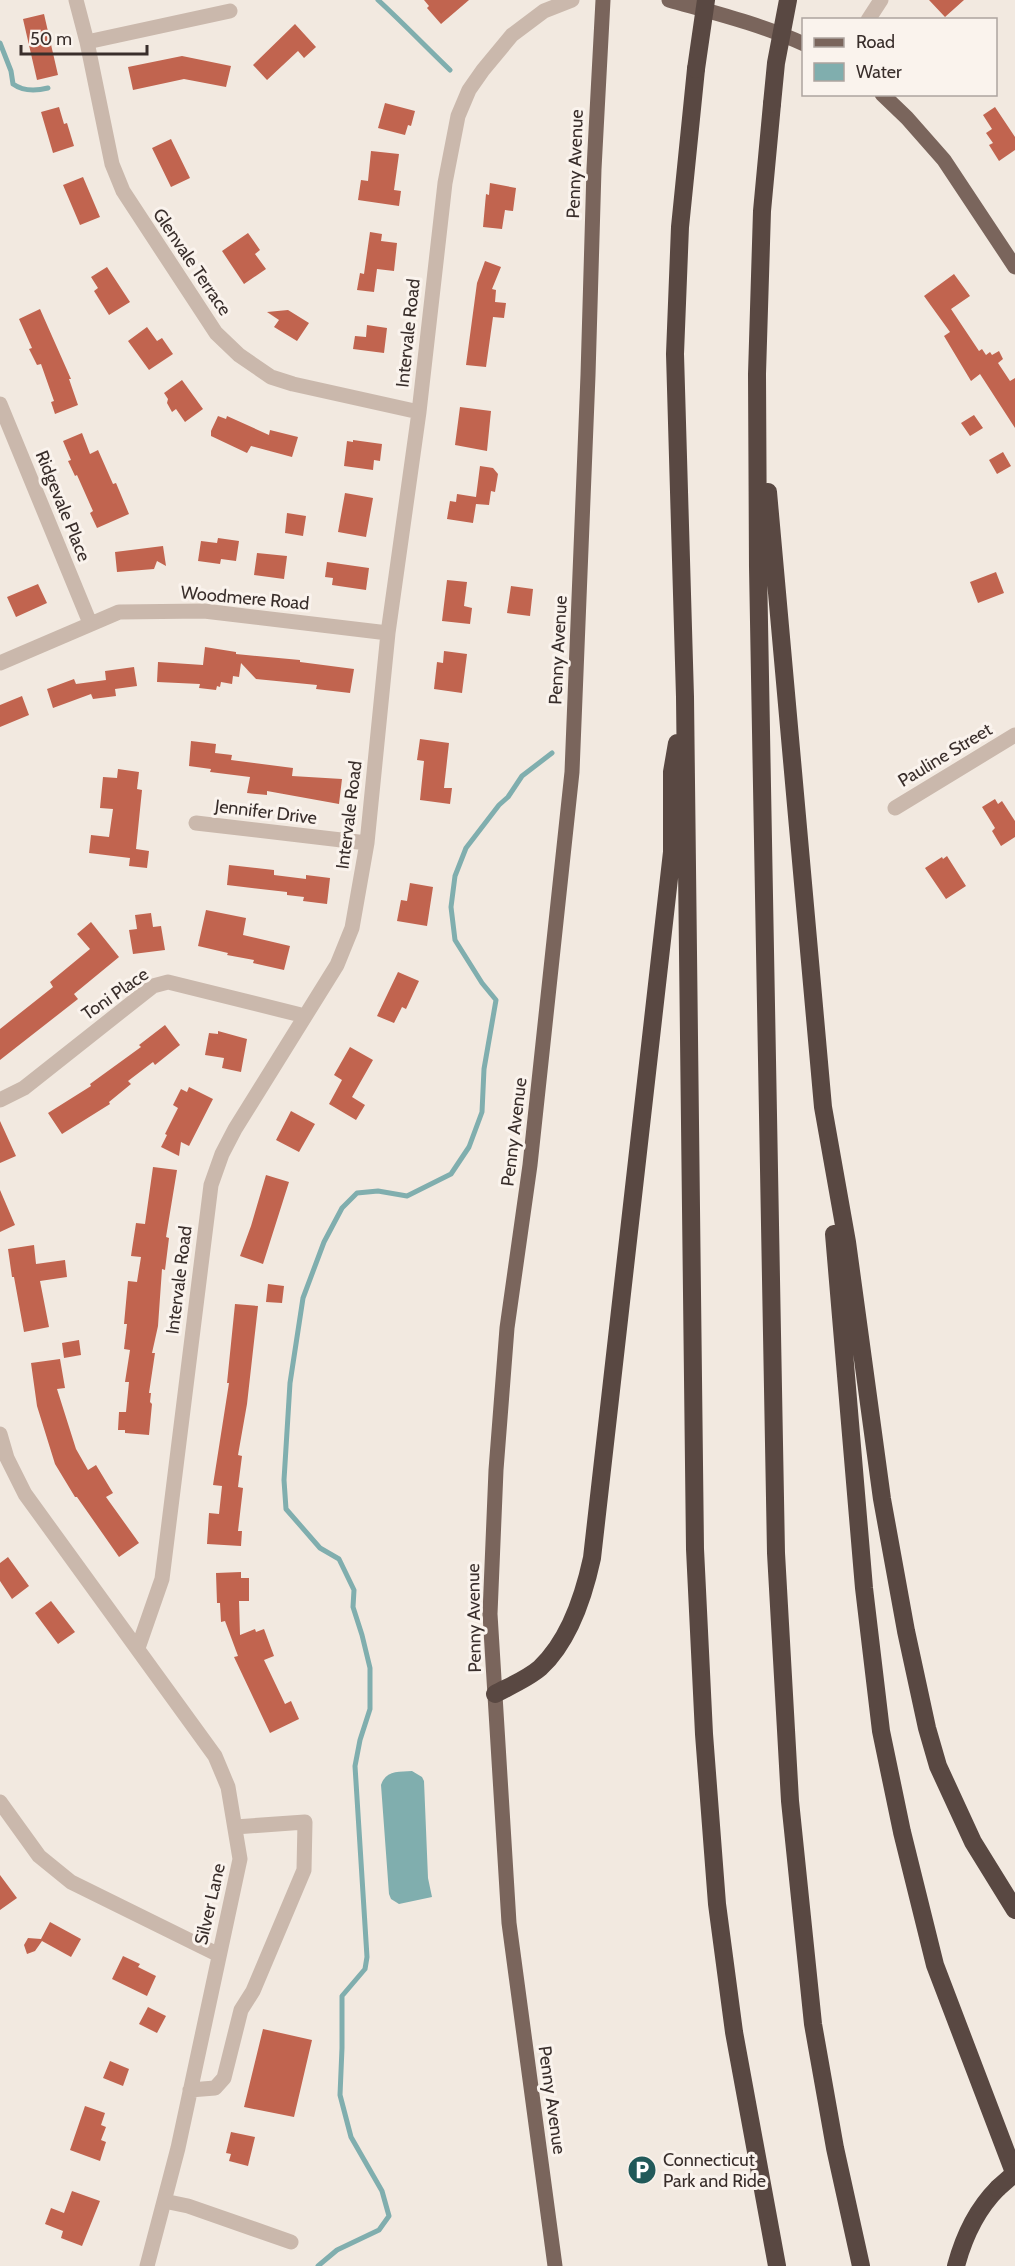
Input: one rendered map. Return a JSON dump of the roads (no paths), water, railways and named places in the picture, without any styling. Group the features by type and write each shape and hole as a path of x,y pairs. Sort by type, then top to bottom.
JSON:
{"highway":[{"path":"706,0 696,69 680,227 675,354 685,697 695,1549 704,1734 717,1904 734,2032 777,2266"},
{"path":"788,0 776,63 762,211 757,375 758,567 776,1553 783,1693 799,1900 813,2024 861,2266"},
{"path":"757,375 864,1588 881,1731 902,1832 935,1965 1015,2174 988,2199 968,2231 956,2266"},
{"path":"495,1694 531,1675 555,1650 572,1618 589,1574 672,852 672,772 685,697"},
{"path":"823,1107 847,1242 882,1499 906,1631 927,1728 938,1766 953,1801 997,1883 1015,1910"}],"main road":[{"name":"Penny Avenue","path":"555,2266 509,1923 490,1614 496,1470 507,1328 532,1153 572,772 588,387 594,169 603,0"},
{"path":"669,0 747,21 802,43"},
{"path":"884,96 908,118 938,153 1015,267"}],"street":[{"name":"Glenvale Terrace","path":"76,0 112,164 123,191 216,333 239,355 271,377 419,412"},
{"name":"Intervale Road","path":"138,1648 162,1579 211,1185 222,1154 235,1129 337,965 352,928 367,843 388,633 419,412 445,183 458,116 469,90 512,35 544,11 572,0"},
{"path":"869,18 881,0"},
{"path":"87,42 230,11"},
{"name":"Ridgevale Place","path":"0,404 90,623"},
{"name":"Woodmere Road","path":"0,663 119,612 204,611 388,633"},
{"name":"Pauline Street","path":"895,808 1015,735"},
{"name":"Jennifer Drive","path":"196,823 367,843"},
{"name":"Toni Place","path":"0,1100 24,1088 153,986 168,982 305,1016"},
{"name":"Silver Lane","path":"0,1434 7,1458 25,1494 215,1756 228,1787 240,1859 190,2090 147,2266"},
{"path":"0,1802 39,1856 71,1882 219,1954"},
{"path":"190,2090 215,2088 224,2078 241,2010 253,1991 304,1870 305,1822 235,1827"},
{"path":"164,2201 188,2206 291,2242"}],"water":[{"path":"412,1771 424,1781 428,1878 432,1897 399,1904 391,1899 389,1894 381,1785 389,1774"}],"waterway":[{"path":"378,0 450,70"},
{"path":"0,43 11,71 13,84 30,90 48,88"},
{"path":"318,2266 337,2250 379,2230 389,2216 382,2191 351,2137 340,2095 342,1996 365,1969 367,1957 355,1766 370,1709 370,1668 353,1607 354,1590 339,1559 320,1548 286,1509 284,1480 290,1383 303,1298 324,1242 342,1208 357,1193 378,1191 407,1196 451,1174 469,1147 482,1112 484,1069 496,1000 482,983 455,940 451,907 455,876 466,848 499,805 508,797 522,776 552,753"}],"place":[{"name":"Connecticut Park and Ride","path":"642,2170"}]}
